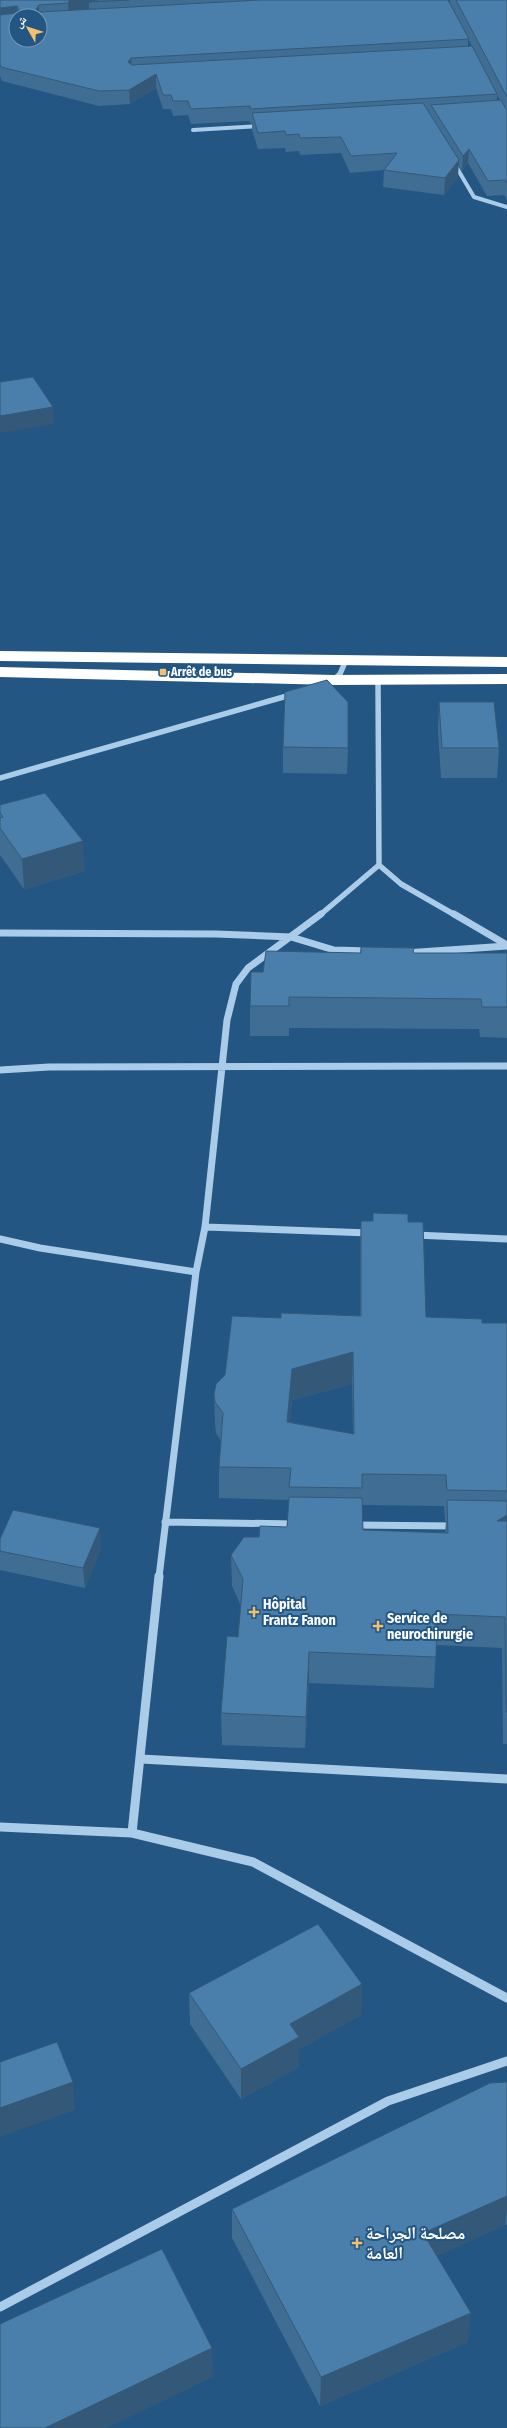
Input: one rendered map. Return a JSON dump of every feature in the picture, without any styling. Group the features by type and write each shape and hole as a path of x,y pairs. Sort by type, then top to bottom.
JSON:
{"highway":[{"path":"0,656 507,662"},
{"path":"0,672 63,672 333,680 507,679"}],"street":[{"path":"193,130 265,125"},
{"path":"449,156 474,197 507,207"},
{"path":"322,686 340,674 346,660"},
{"path":"378,679 379,865 401,884 507,946"},
{"path":"0,778 299,693"},
{"path":"132,1833 141,1760 165,1522 196,1272 205,1227 220,1068 227,1020 236,984 248,968 330,908 379,865"},
{"path":"0,933 208,934 291,937 334,950 379,952"},
{"path":"394,953 507,946"},
{"path":"0,1070 49,1066 220,1068 507,1066"},
{"path":"205,1227 380,1234"},
{"path":"404,1235 507,1239"},
{"path":"0,1238 40,1248 196,1272"},
{"path":"165,1522 300,1524"},
{"path":"348,1524 467,1526"},
{"path":"141,1760 507,1779"},
{"path":"0,1827 132,1833 253,1862 507,1998"},
{"path":"0,2307 388,2101 507,2061"}],"building":[{"path":"0,0 70,0 68,3 39,5 37,8 18,8 17,6 0,8"},
{"path":"98,0 129,0 89,2"},
{"path":"260,0 448,0 469,39 131,58 128,62 132,65 472,46 497,94 250,109 250,106 191,109 188,101 173,101 171,95 163,95 156,74 129,90 99,91 1,67 0,15 8,14 8,48 48,48 48,12"},
{"path":"456,0 507,0 507,97"},
{"path":"501,100 507,109 507,183 505,180 488,181 469,149 463,156 431,105"},
{"path":"423,103 459,160 445,178 384,170 397,153 351,156 341,137 300,138 299,134 286,135 285,131 258,133 252,113"},
{"path":"33,377 53,407 0,416 0,382"},
{"path":"327,680 348,702 348,748 283,747 285,692"},
{"path":"439,702 494,702 499,748 442,748"},
{"path":"45,793 83,841 22,859 0,828 0,818 3,817 0,813 0,805"},
{"path":"361,947 414,948 413,953 507,953 507,1007 482,1007 481,999 289,997 289,1006 250,1006 251,972 263,972 266,951 361,953"},
{"path":"373,1213 408,1214 408,1222 423,1222 426,1317 482,1319 482,1323 507,1323 507,1491 447,1490 446,1475 362,1474 362,1488 289,1487 291,1468 219,1467 223,1413 215,1402 214,1394 216,1384 225,1375 232,1316 281,1318 281,1313 361,1316 361,1221 373,1221","holes":["353,1352 354,1434 287,1422 292,1369"]},
{"path":"289,1497 362,1498 363,1530 448,1533 447,1500 507,1501 507,1515 497,1521 507,1521 507,1712 505,1617 437,1614 436,1657 309,1652 306,1717 221,1713 227,1636 238,1637 243,1579 231,1555 244,1537 259,1537 260,1526 287,1527"},
{"path":"13,1510 100,1528 83,1568 0,1551 0,1539"},
{"path":"318,1924 362,1984 290,2024 299,2037 241,2069 189,1993"},
{"path":"57,2042 73,2082 0,2108 0,2062"},
{"path":"507,2082 507,2196 423,2233 471,2313 321,2377 232,2209 490,2083"},
{"path":"162,2249 212,2348 45,2428 0,2428 0,2324"}],"place":[{"name":"Arrêt de bus","path":"163,672"},
{"name":"Hôpital Frantz Fanon","path":"254,1612"},
{"name":"Service de neurochirurgie","path":"378,1626"},
{"name":"مصلحة الجراحة العامة","path":"357,2243"}]}
